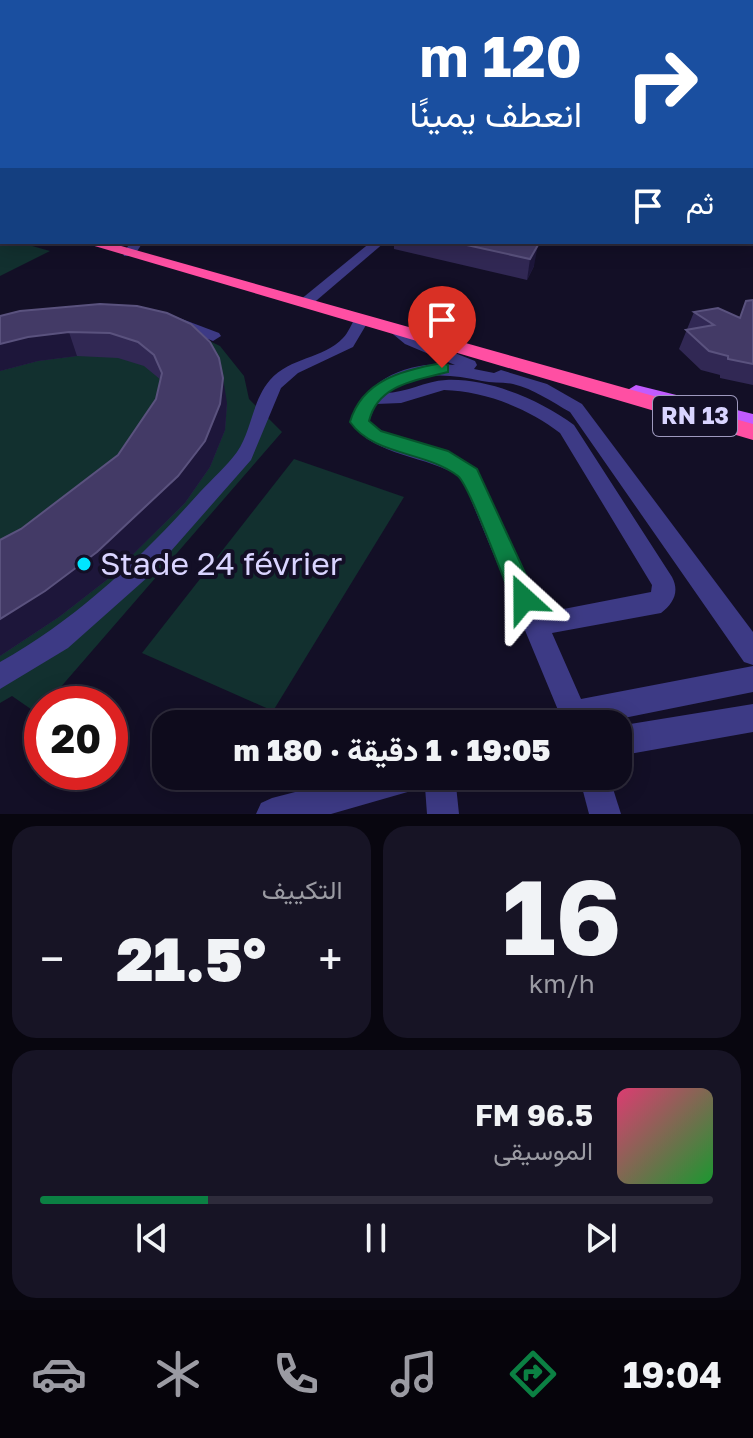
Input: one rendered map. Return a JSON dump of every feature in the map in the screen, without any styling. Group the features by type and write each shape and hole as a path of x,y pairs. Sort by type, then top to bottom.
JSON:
{"highway":[{"path":"109,244 129,246 381,323 636,395 753,423"},
{"name":"RN 13","path":"636,395 753,435"}],"street":[{"path":"308,300 377,244"},
{"path":"156,317 213,336"},
{"path":"0,676 71,628 128,582 184,526 248,451 278,380 294,369 346,346 381,323 435,352 541,388 576,408 753,653"},
{"path":"513,379 430,370 396,380 371,398 361,415 363,428 392,443 449,459 470,474 536,625 567,710"},
{"path":"371,398 390,401 454,385 531,406 553,416 567,429 657,569 664,584 662,598 652,605 536,625"},
{"path":"619,710 753,679"},
{"path":"632,739 753,718"},
{"path":"272,814 363,790"},
{"path":"441,790 443,814"},
{"path":"598,790 605,814"}],"green space":[{"path":"0,244 25,244 50,251 0,276"},
{"name":"Stade 24 février","path":"0,330 197,335 220,346 244,376 249,399 282,432 62,686 24,686 24,704 12,696 0,703"},
{"path":"294,459 404,497 274,710 142,653"}],"building":[{"path":"462,244 538,245 530,259"},
{"path":"753,300 753,364 709,351 686,330 714,325 694,312 718,308 740,318 746,301"},
{"path":"100,304 137,306 167,313 191,324 210,342 219,358 223,378 220,404 205,441 178,476 97,552 45,591 0,619 0,540 21,529 118,455 156,399 162,373 154,355 138,342 110,333 69,332 0,344 0,316 20,311"}],"place":[{"name":"Stade 24 février","path":"84,564"}],"route":[{"path":"442,368 413,374 376,391 363,406 359,422 374,436 441,456 470,474 524,599"}]}
